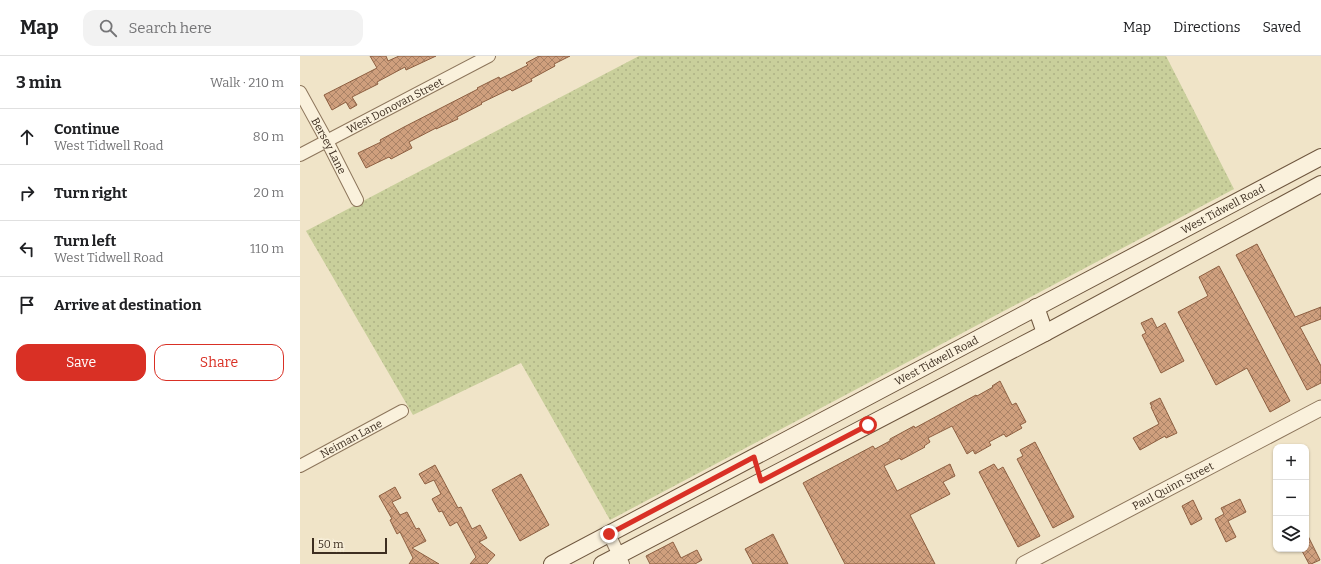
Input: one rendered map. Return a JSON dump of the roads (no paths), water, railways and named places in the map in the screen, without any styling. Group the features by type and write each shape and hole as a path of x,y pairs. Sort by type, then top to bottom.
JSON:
{"main road":[{"name":"West Tidwell Road","path":"552,564 1036,307 1320,160"},
{"path":"602,564 620,560 761,481 1044,333 1321,184"},
{"path":"1036,307 1044,333"},
{"path":"754,457 761,481"}],"street":[{"name":"West Donovan Street","path":"300,155 489,56"},
{"name":"Bersey Lane","path":"300,92 357,200"},
{"name":"Paul Quinn Street","path":"1024,564 1321,408"},
{"name":"Neiman Lane","path":"300,466 402,411"},
{"path":"609,534 620,560"}]}
